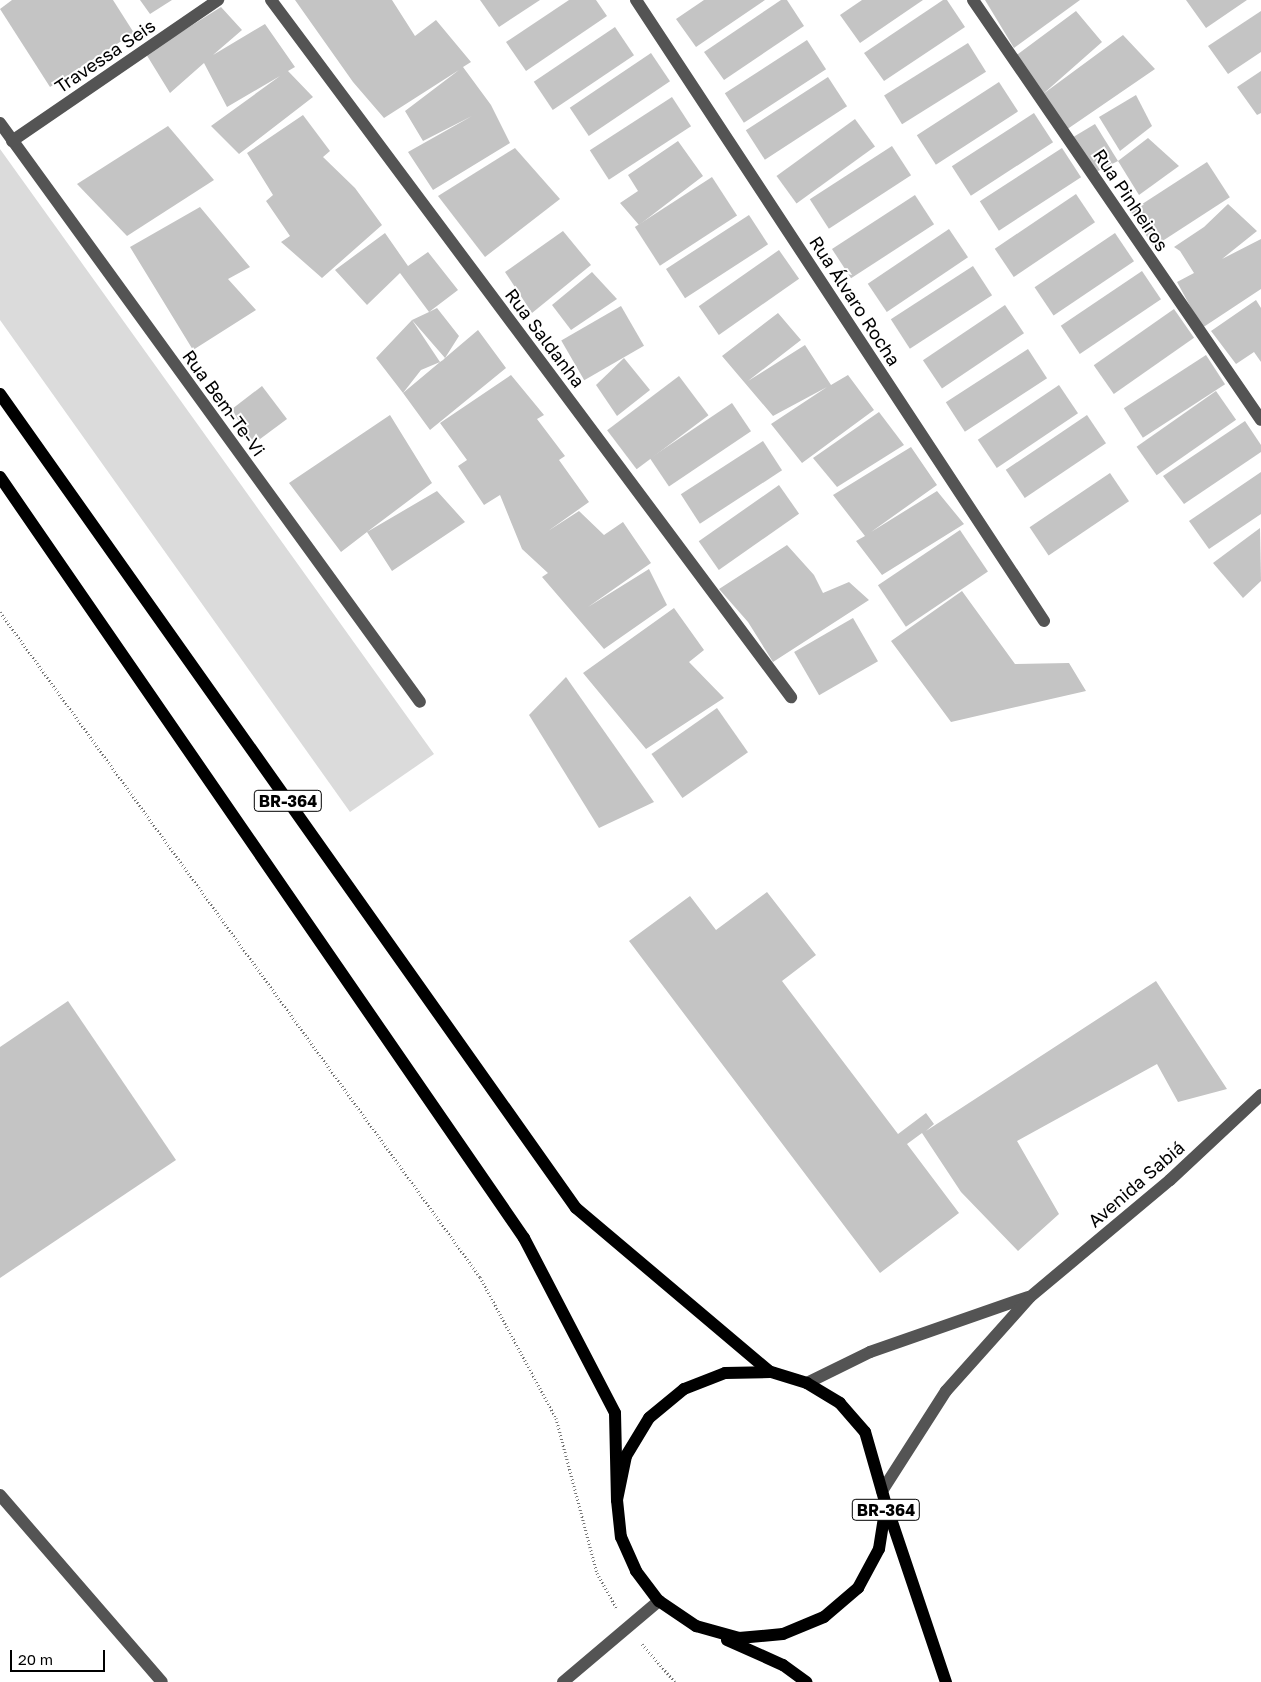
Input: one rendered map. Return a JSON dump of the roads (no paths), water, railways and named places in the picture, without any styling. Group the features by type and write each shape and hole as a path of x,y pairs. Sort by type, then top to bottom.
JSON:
{"main road":[{"name":"BR-364","path":"0,394 576,1208 770,1372"},
{"name":"BR-364","path":"0,477 524,1238 615,1413 617,1500 621,1537 636,1571 659,1600 696,1626 784,1666 806,1682"},
{"name":"BR-364","path":"617,1500 626,1456 649,1418 684,1389 726,1373 770,1372 807,1383 840,1404 865,1432 886,1505 946,1682"},
{"name":"BR-364","path":"696,1626 739,1638 783,1634 824,1617 858,1588 879,1549 886,1505"}],"street":[{"name":"Travessa Seis","path":"12,141 218,0"},
{"name":"Rua Saldanha","path":"270,0 790,697"},
{"name":"Rua Álvaro Rocha","path":"636,0 1044,621"},
{"name":"Rua Pinheiros","path":"973,0 1261,420"},
{"name":"Rua Bem-Te-Vi","path":"0,123 420,702"},
{"name":"Avenida Sabiá","path":"882,1491 946,1391 1030,1296 1170,1180 1261,1095"},
{"name":"Avenida Sabiá","path":"807,1383 870,1352 1030,1296"},
{"path":"0,1495 162,1682"},
{"path":"563,1682 659,1600"}]}
